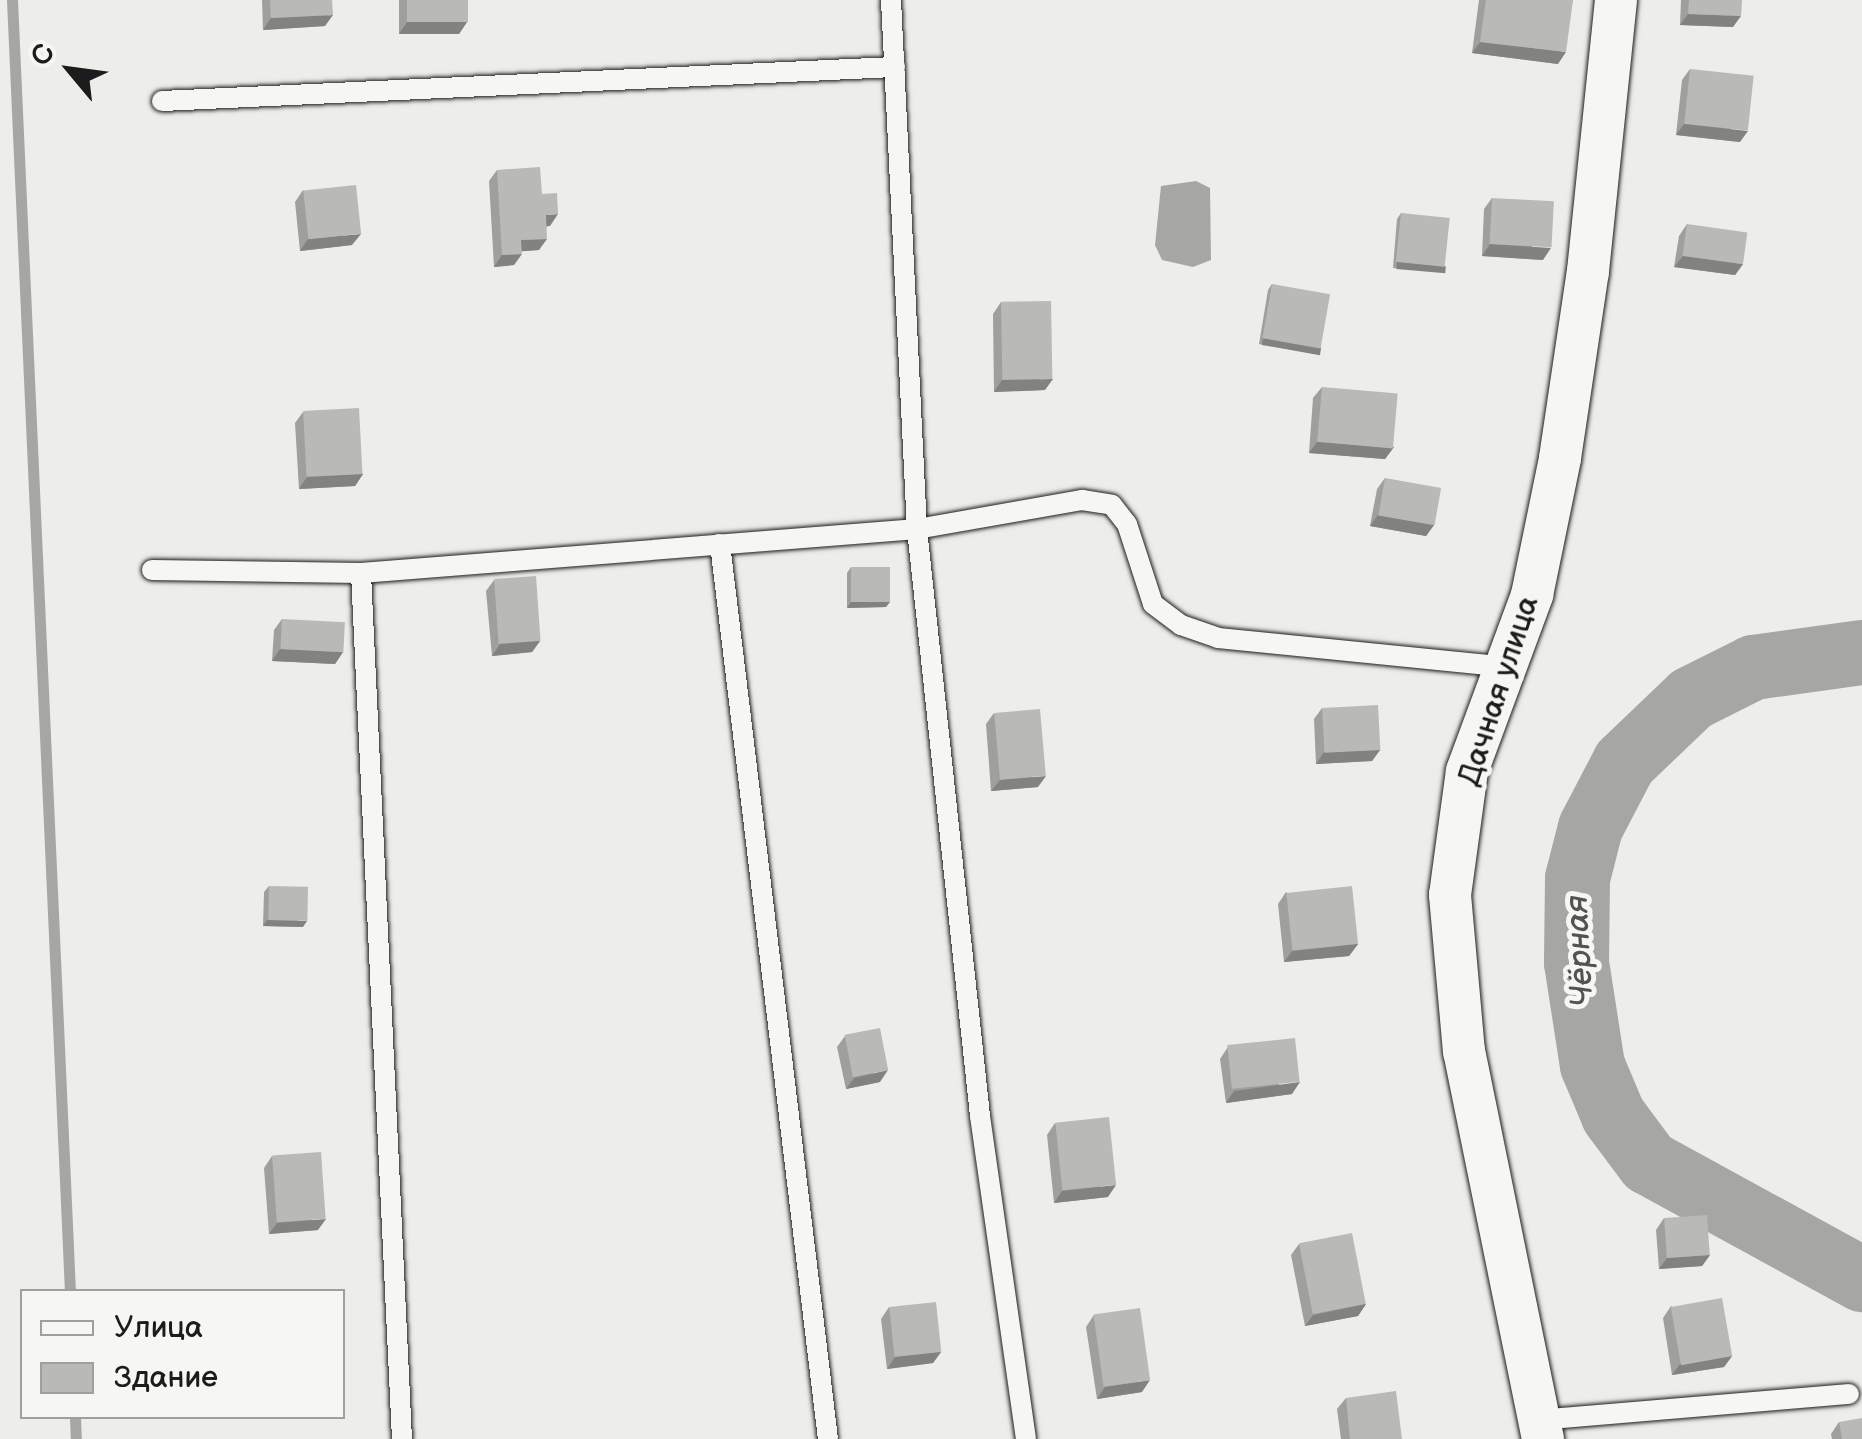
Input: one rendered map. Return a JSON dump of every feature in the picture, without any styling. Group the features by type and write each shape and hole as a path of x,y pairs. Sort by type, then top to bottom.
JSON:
{"street":[{"name":"Дачная улица","path":"1541,1429 1464,1052 1450,895 1467,771 1532,595 1560,458 1616,0"}],"lane":[{"path":"892,0 917,529 980,1116 1026,1439"},
{"path":"162,101 895,67"},
{"path":"152,570 361,572 917,529 1082,500 1112,505 1126,524 1153,604 1182,625 1218,638 1506,666"},
{"path":"720,544 828,1439"},
{"path":"361,572 402,1439"},
{"path":"1541,1429 1849,1394"}],"shaded area":[{"path":"1196,181 1210,188 1211,260 1193,267 1162,260 1155,245 1161,186"}],"building":[{"path":"270,0 332,0 333,15 271,18"},
{"path":"407,0 468,0 468,22 407,22"},
{"path":"1486,0 1573,0 1566,52 1480,42"},
{"path":"1689,0 1742,0 1741,16 1688,14"},
{"path":"1690,69 1754,76 1748,130 1684,124"},
{"path":"540,167 542,194 557,193 558,214 546,215 547,239 521,240 522,254 502,255 497,170"},
{"path":"356,185 361,234 308,239 303,191"},
{"path":"1492,198 1554,201 1552,247 1490,244"},
{"path":"1401,213 1450,218 1445,267 1396,262"},
{"path":"1687,224 1747,232 1743,264 1683,256"},
{"path":"1272,284 1330,294 1321,348 1262,338"},
{"path":"1051,301 1052,379 1002,380 1001,302"},
{"path":"1322,387 1398,394 1393,448 1317,442"},
{"path":"359,408 362,474 307,477 303,411"},
{"path":"1385,478 1441,488 1435,525 1378,515"},
{"path":"851,567 890,567 890,602 851,602"},
{"path":"536,576 541,641 499,644 494,579"},
{"path":"282,619 345,622 343,652 280,649"},
{"path":"1378,705 1380,750 1324,753 1322,708"},
{"path":"1040,709 1046,776 1000,780 994,713"},
{"path":"269,886 308,887 307,921 268,920"},
{"path":"1352,886 1358,944 1292,951 1286,893"},
{"path":"880,1028 888,1070 853,1077 845,1035"},
{"path":"1295,1038 1300,1082 1232,1089 1227,1045"},
{"path":"1109,1117 1116,1185 1062,1190 1055,1123"},
{"path":"321,1152 326,1219 277,1222 272,1155"},
{"path":"1707,1215 1710,1255 1667,1258 1664,1218"},
{"path":"1352,1233 1366,1304 1313,1314 1299,1243"},
{"path":"1722,1298 1732,1356 1681,1365 1671,1307"},
{"path":"936,1302 941,1352 894,1357 889,1307"},
{"path":"1140,1308 1150,1380 1104,1387 1093,1315"},
{"path":"1396,1391 1402,1439 1350,1439 1346,1398"},
{"path":"1862,1418 1862,1439 1842,1439 1839,1422"}],"waterway":[{"path":"12,0 70,1289"},
{"name":"Чёрная","path":"1862,652 1753,667 1691,698 1624,762 1590,827 1577,878 1576,962 1592,1065 1613,1115 1648,1162 1862,1279"},
{"path":"75,1419 76,1439"}]}
